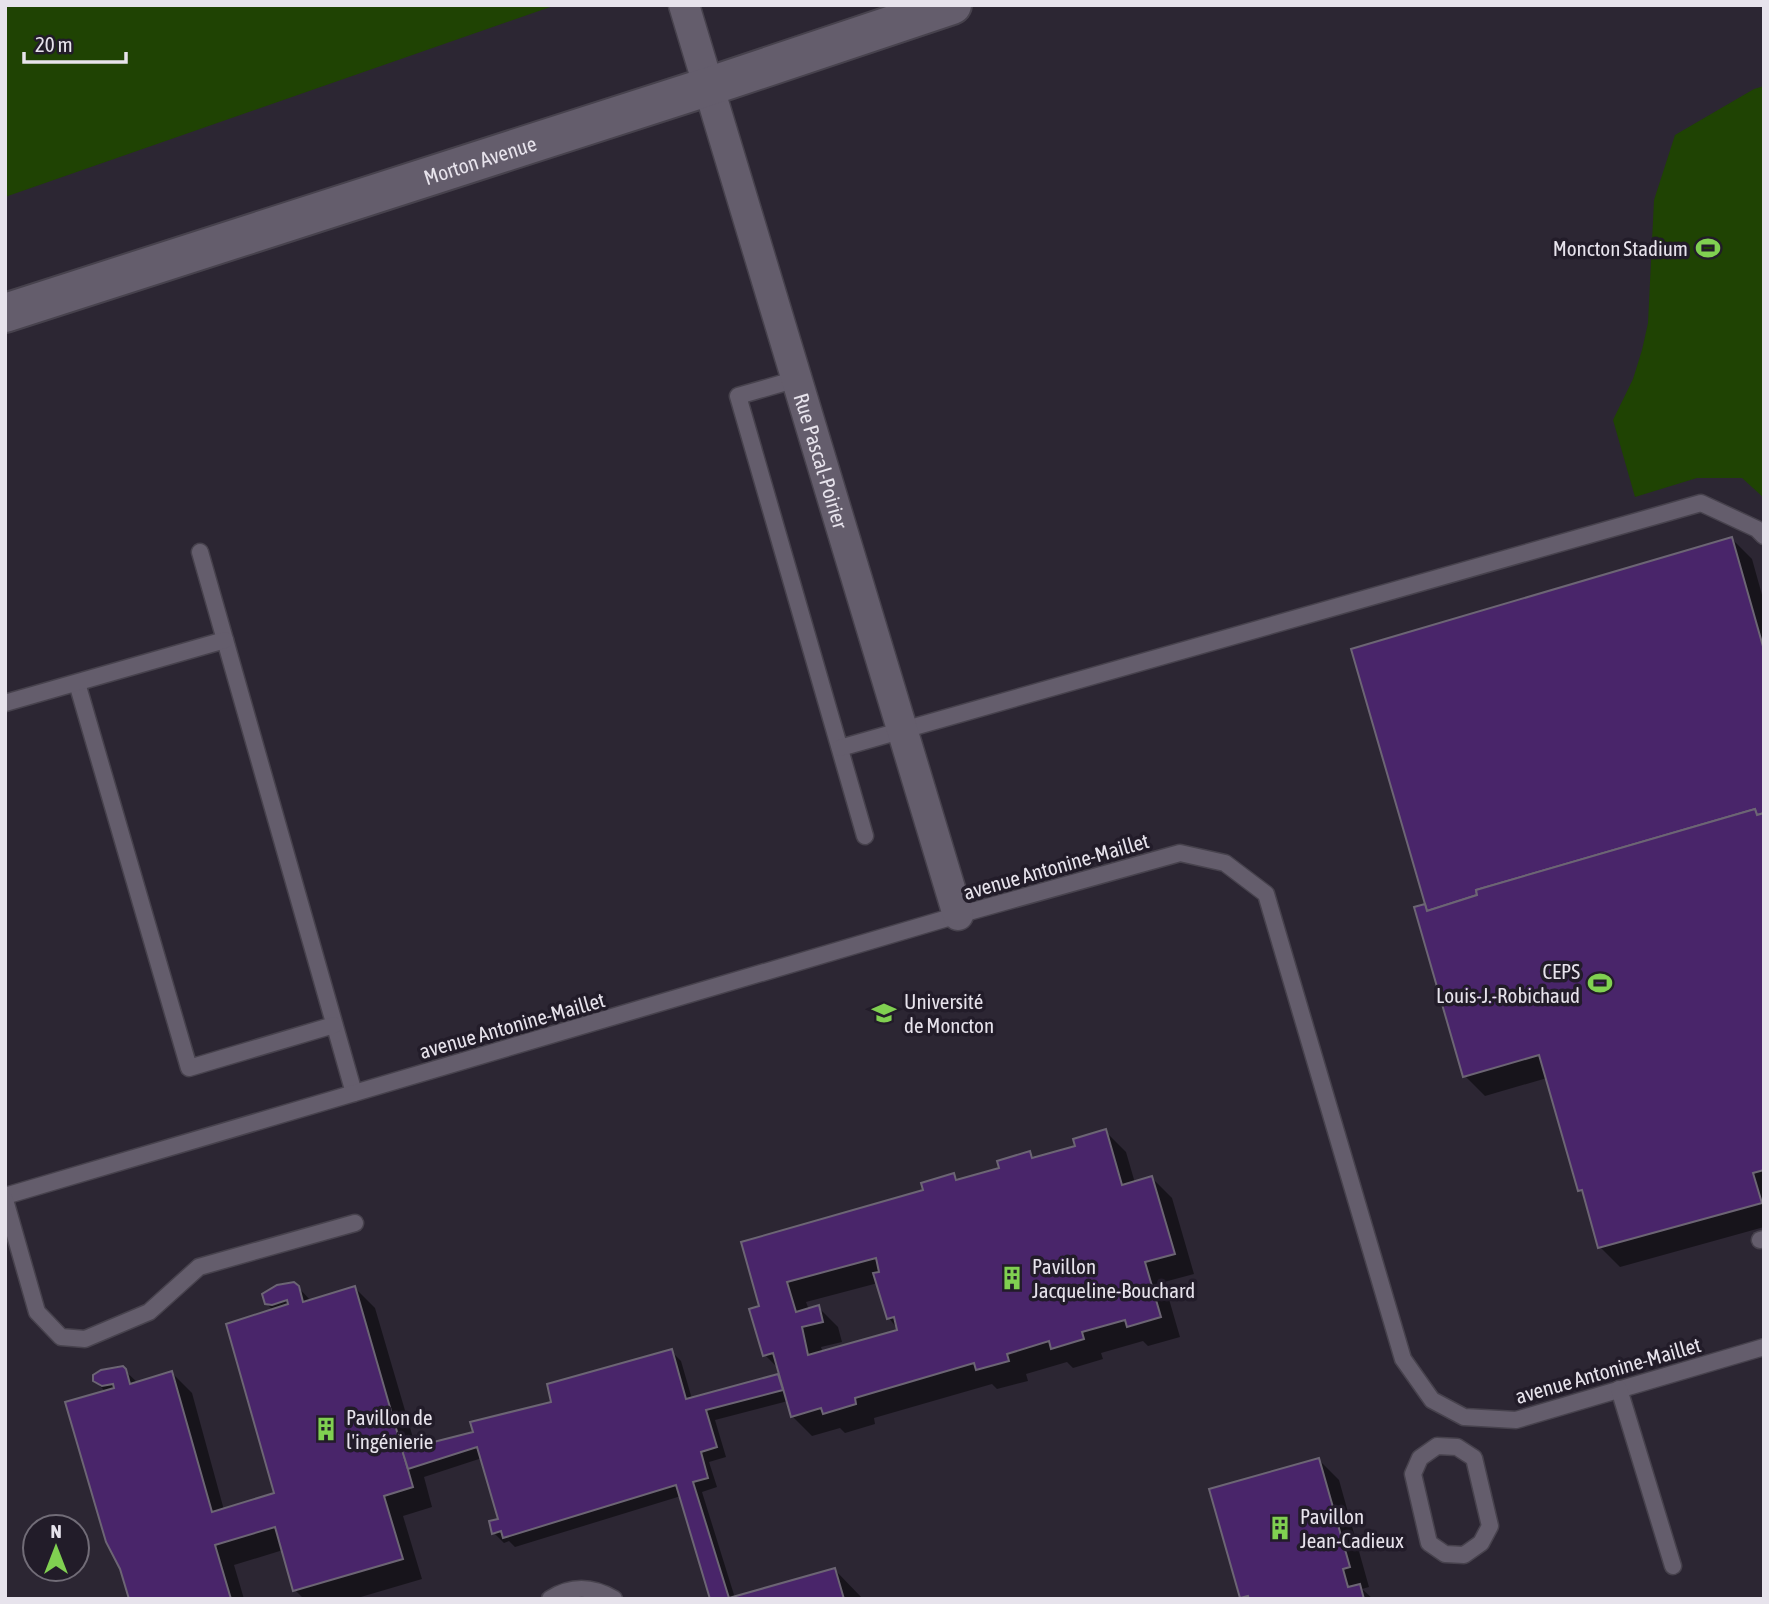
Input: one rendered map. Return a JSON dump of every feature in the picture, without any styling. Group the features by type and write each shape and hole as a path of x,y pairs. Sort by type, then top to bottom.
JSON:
{"street":[{"name":"Rue Pascal-Poirier","path":"684,5 958,915"},
{"name":"Morton Avenue","path":"5,313 952,5"}],"lane":[{"path":"797,379 738,396 865,836"},
{"path":"840,748 1701,503 1757,529 1764,536"},
{"path":"200,552 354,1093"},
{"path":"5,703 225,640"},
{"path":"77,683 189,1068 334,1025"},
{"name":"avenue Antonine-Maillet","path":"5,1198 958,915 1180,853 1225,863 1266,894 1403,1359 1432,1400 1464,1417 1516,1420 1764,1347"},
{"path":"5,1198 37,1312 61,1337 85,1339 149,1312 199,1267 355,1223"},
{"path":"1619,1389 1674,1566"},
{"path":"1457,1447 1464,1417"},
{"path":"1437,1446 1457,1447 1474,1458 1490,1526 1481,1543 1464,1555 1445,1554 1429,1543 1413,1474 1420,1458 1437,1446"},
{"path":"550,1599 567,1590 584,1588 601,1591 614,1599"}],"green space":[{"path":"5,5 556,5 5,197"},
{"name":"Moncton Stadium","path":"1764,86 1764,498 1742,478 1697,478 1635,497 1613,420 1633,379 1648,323 1654,200 1675,135 1754,89"}],"building":[{"path":"1732,537 1764,650 1764,813 1757,815 1755,809 1476,890 1477,895 1427,911 1351,649"},
{"name":"CEPS Louis-J.-Robichaud","path":"1755,809 1757,815 1764,813 1764,1170 1753,1173 1762,1203 1598,1248 1582,1190 1578,1191 1539,1055 1463,1077 1414,907 1425,904 1427,911 1477,895 1476,890"},
{"name":"Pavillon Jacqueline-Bouchard","path":"1106,1129 1122,1185 1152,1176 1175,1254 1145,1262 1161,1317 1127,1327 1125,1320 1082,1332 1084,1339 1051,1349 1049,1341 1007,1354 1009,1361 976,1370 974,1363 855,1398 856,1404 823,1414 821,1408 791,1417 773,1353 763,1356 749,1309 759,1306 741,1242 923,1190 921,1183 954,1173 956,1180 999,1168 997,1161 1030,1151 1032,1158 1075,1146 1073,1139","holes":["876,1258 879,1272 873,1273 887,1319 894,1317 897,1330 808,1355 802,1327 823,1322 819,1305 796,1312 787,1282"]},
{"name":"Pavillon de l'ingénierie","path":"294,1282 299,1286 303,1302 355,1286 413,1487 384,1496 403,1559 293,1591 275,1527 215,1545 231,1599 129,1599 120,1569 106,1542 65,1402 114,1388 113,1384 102,1386 93,1381 93,1375 101,1370 123,1366 130,1384 172,1371 212,1512 274,1493 226,1324 288,1304 287,1300 272,1305 265,1304 262,1294 277,1285"},
{"path":"672,1349 686,1399 778,1374 783,1390 706,1410 717,1447 701,1452 708,1478 693,1482 729,1598 710,1599 676,1485 503,1538 501,1531 492,1534 489,1521 498,1519 477,1447 408,1469 402,1450 473,1432 470,1422 551,1402 547,1384"},
{"name":"Pavillon Jean-Cadieux","path":"1319,1458 1350,1567 1343,1569 1348,1587 1360,1584 1364,1599 1240,1598 1209,1489"},
{"path":"835,1568 844,1599 727,1599 729,1598"}],"place":[{"name":"Moncton Stadium","path":"1708,248"},
{"name":"CEPS Louis-J.-Robichaud","path":"1600,983"},
{"name":"Université de Moncton","path":"884,1013"},
{"name":"Pavillon Jacqueline-Bouchard","path":"1012,1278"},
{"name":"Pavillon de l'ingénierie","path":"326,1429"},
{"name":"Pavillon Jean-Cadieux","path":"1280,1528"}]}
